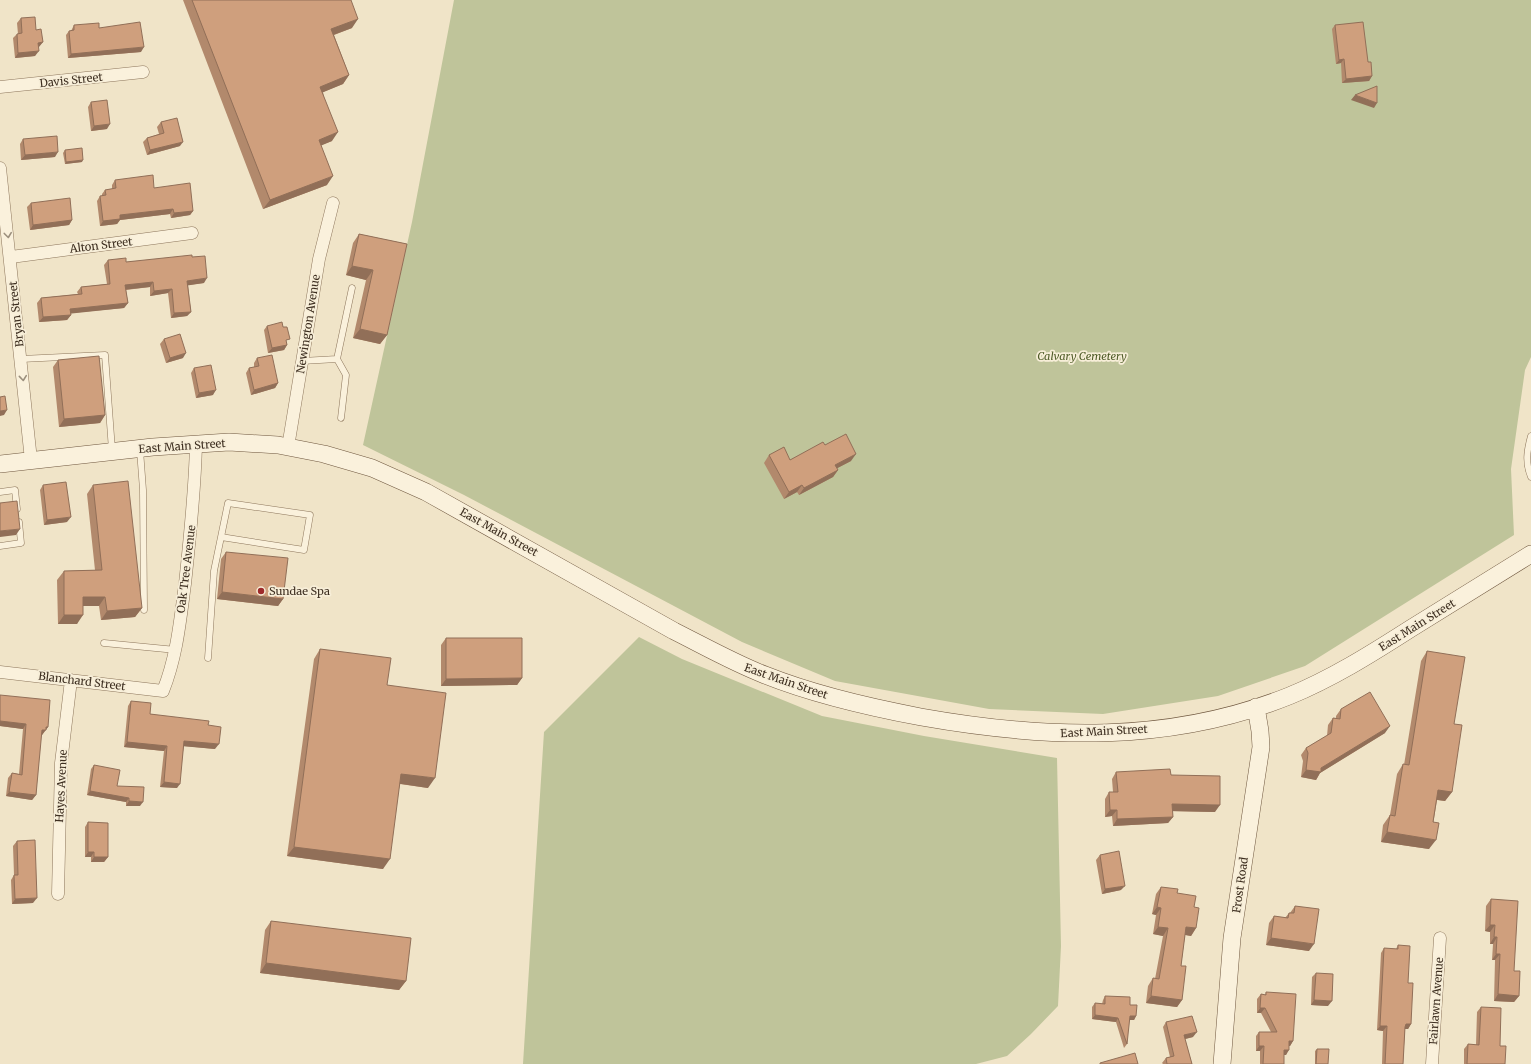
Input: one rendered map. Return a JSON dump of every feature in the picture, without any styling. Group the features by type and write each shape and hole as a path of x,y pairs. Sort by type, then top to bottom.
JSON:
{"main road":[{"name":"East Main Street","path":"0,464 196,444 255,443 288,447 349,461 405,482 460,510 714,652 765,675 836,698 880,709 967,724 1030,732 1070,734 1110,733 1160,728 1205,720 1256,707 1311,686 1360,660 1531,554"},
{"name":"Frost Road","path":"1222,1064 1232,938 1261,747 1256,707"}],"street":[{"name":"Davis Street","path":"0,87 143,72"},
{"name":"Bryan Street","path":"0,169 11,257 31,460"},
{"name":"Newington Avenue","path":"288,447 319,259 333,203"},
{"name":"Alton Street","path":"11,257 192,233"},
{"name":"Oak Tree Avenue","path":"163,692 176,650 194,503 196,444"},
{"name":"Blanchard Street","path":"0,672 163,692"},
{"name":"Hayes Avenue","path":"58,894 61,763 71,680"},
{"name":"Fairlawn Avenue","path":"1432,1064 1440,938"}],"lane":[{"path":"340,418 346,375 337,359 352,288"},
{"path":"20,358 105,355 112,452"},
{"path":"302,361 337,359"},
{"path":"1531,436 1527,451 1527,465 1531,477"},
{"path":"140,449 143,490 144,610"},
{"path":"0,492 15,490 21,543 0,546"},
{"path":"208,658 214,571 221,537 228,503 310,515 304,550 221,537"},
{"path":"104,643 176,650"}],"green space":[{"name":"Calvary Cemetery","path":"454,0 1531,0 1531,357 1525,370 1511,469 1514,535 1305,666 1218,696 1103,714 989,709 835,681 742,642 464,495 363,445 412,222"},
{"path":"639,637 682,659 822,716 924,736 1057,758 1061,946 1058,1006 1007,1056 976,1064 523,1064 544,732"}],"building":[{"path":"192,0 351,0 358,19 331,29 349,75 320,87 338,132 319,140 333,176 270,200"},
{"path":"35,17 36,30 41,29 43,42 38,43 39,51 18,53 17,34 22,33 21,18"},
{"path":"140,22 144,47 71,54 69,31 74,30 74,25 99,23 99,28"},
{"path":"1363,22 1368,62 1371,62 1372,76 1346,79 1344,59 1339,60 1335,25"},
{"path":"1377,86 1377,103 1355,95"},
{"path":"107,100 110,124 94,126 91,102"},
{"path":"177,118 183,142 150,150 147,138 164,133 161,122"},
{"path":"57,136 58,152 25,155 23,139"},
{"path":"82,148 83,160 66,162 65,150"},
{"path":"153,175 154,188 190,183 193,211 174,213 173,209 120,215 120,219 103,221 100,196 106,195 105,190 116,188 115,180"},
{"path":"70,198 72,220 33,225 31,203"},
{"path":"359,234 407,244 387,335 360,329 373,270 352,266"},
{"path":"192,255 192,257 205,256 207,278 187,281 191,312 174,313 172,289 154,291 153,282 125,285 128,303 70,309 71,315 43,317 41,298 82,294 81,287 110,284 108,260 126,258 126,262"},
{"path":"282,322 283,327 287,327 290,339 286,340 287,345 272,348 267,326"},
{"path":"180,334 186,353 170,358 164,339"},
{"path":"272,355 278,383 254,390 249,368 259,366 257,358"},
{"path":"99,356 105,415 64,419 58,360"},
{"path":"211,365 216,390 199,393 194,368"},
{"path":"5,396 7,410 0,411 0,397"},
{"path":"846,434 856,454 835,465 838,470 804,488 802,485 789,492 769,455 784,447 790,460 823,442 825,445"},
{"path":"128,481 142,608 107,611 105,597 83,597 83,615 64,615 64,571 102,570 93,485"},
{"path":"66,482 71,517 47,520 43,485"},
{"path":"17,501 20,529 0,531 0,503"},
{"path":"226,552 288,558 283,599 222,592"},
{"path":"446,638 522,638 522,678 446,679"},
{"path":"320,649 391,658 387,685 446,693 435,778 401,774 390,859 294,847"},
{"path":"1427,651 1465,657 1454,724 1462,725 1452,792 1438,790 1433,822 1439,823 1436,840 1387,832 1390,815 1395,816 1403,764 1409,765"},
{"path":"1370,692 1390,726 1321,768 1321,772 1306,770 1308,753 1306,748 1331,733 1333,718 1340,719 1341,709"},
{"path":"0,695 50,700 48,727 46,727 46,730 42,730 36,795 9,792 12,773 22,775 26,724 0,721"},
{"path":"131,701 151,703 150,714 209,721 208,725 221,727 219,744 184,741 180,784 164,782 167,746 127,742"},
{"path":"94,765 120,770 117,786 144,787 143,802 129,801 129,798 90,791"},
{"path":"1170,769 1171,775 1220,776 1220,805 1172,804 1173,817 1117,819 1117,810 1110,810 1109,792 1118,792 1116,772"},
{"path":"88,822 108,823 108,857 94,857 94,852 88,852"},
{"path":"35,840 37,898 15,899 14,875 18,875 17,841"},
{"path":"1119,851 1125,886 1105,889 1100,855"},
{"path":"1161,887 1178,889 1177,893 1196,896 1194,907 1199,908 1196,928 1186,927 1181,966 1186,966 1182,1000 1151,996 1153,978 1159,979 1168,928 1158,927 1161,908 1157,907"},
{"path":"1491,899 1518,901 1514,971 1520,971 1519,996 1498,994 1500,954 1496,954 1497,937 1494,937 1495,925 1490,925"},
{"path":"1295,906 1319,909 1314,944 1271,938 1274,916 1288,918 1289,913 1294,913"},
{"path":"271,921 411,938 406,981 266,963"},
{"path":"1398,945 1410,946 1408,983 1413,983 1411,1024 1406,1024 1405,1027 1403,1064 1385,1064 1387,1026 1380,1026 1384,948 1398,949"},
{"path":"1316,973 1333,974 1332,1001 1314,1000"},
{"path":"1266,992 1296,994 1293,1041 1289,1041 1289,1050 1284,1050 1284,1064 1263,1064 1264,1046 1259,1046 1259,1032 1277,1032 1265,1008 1260,1008 1261,994 1266,995"},
{"path":"1105,996 1130,997 1130,1005 1137,1005 1136,1016 1130,1016 1127,1044 1118,1018 1095,1015 1095,1003 1105,1004"},
{"path":"1481,1007 1501,1008 1500,1046 1506,1046 1505,1064 1467,1064 1468,1044 1479,1045"},
{"path":"1192,1016 1197,1032 1184,1035 1192,1064 1167,1064 1166,1058 1174,1056 1166,1022"},
{"path":"1317,1049 1329,1049 1328,1064 1316,1064"},
{"path":"1135,1053 1138,1064 1100,1064 1100,1063"}],"place":[{"name":"Sundae Spa","path":"261,591"}]}
